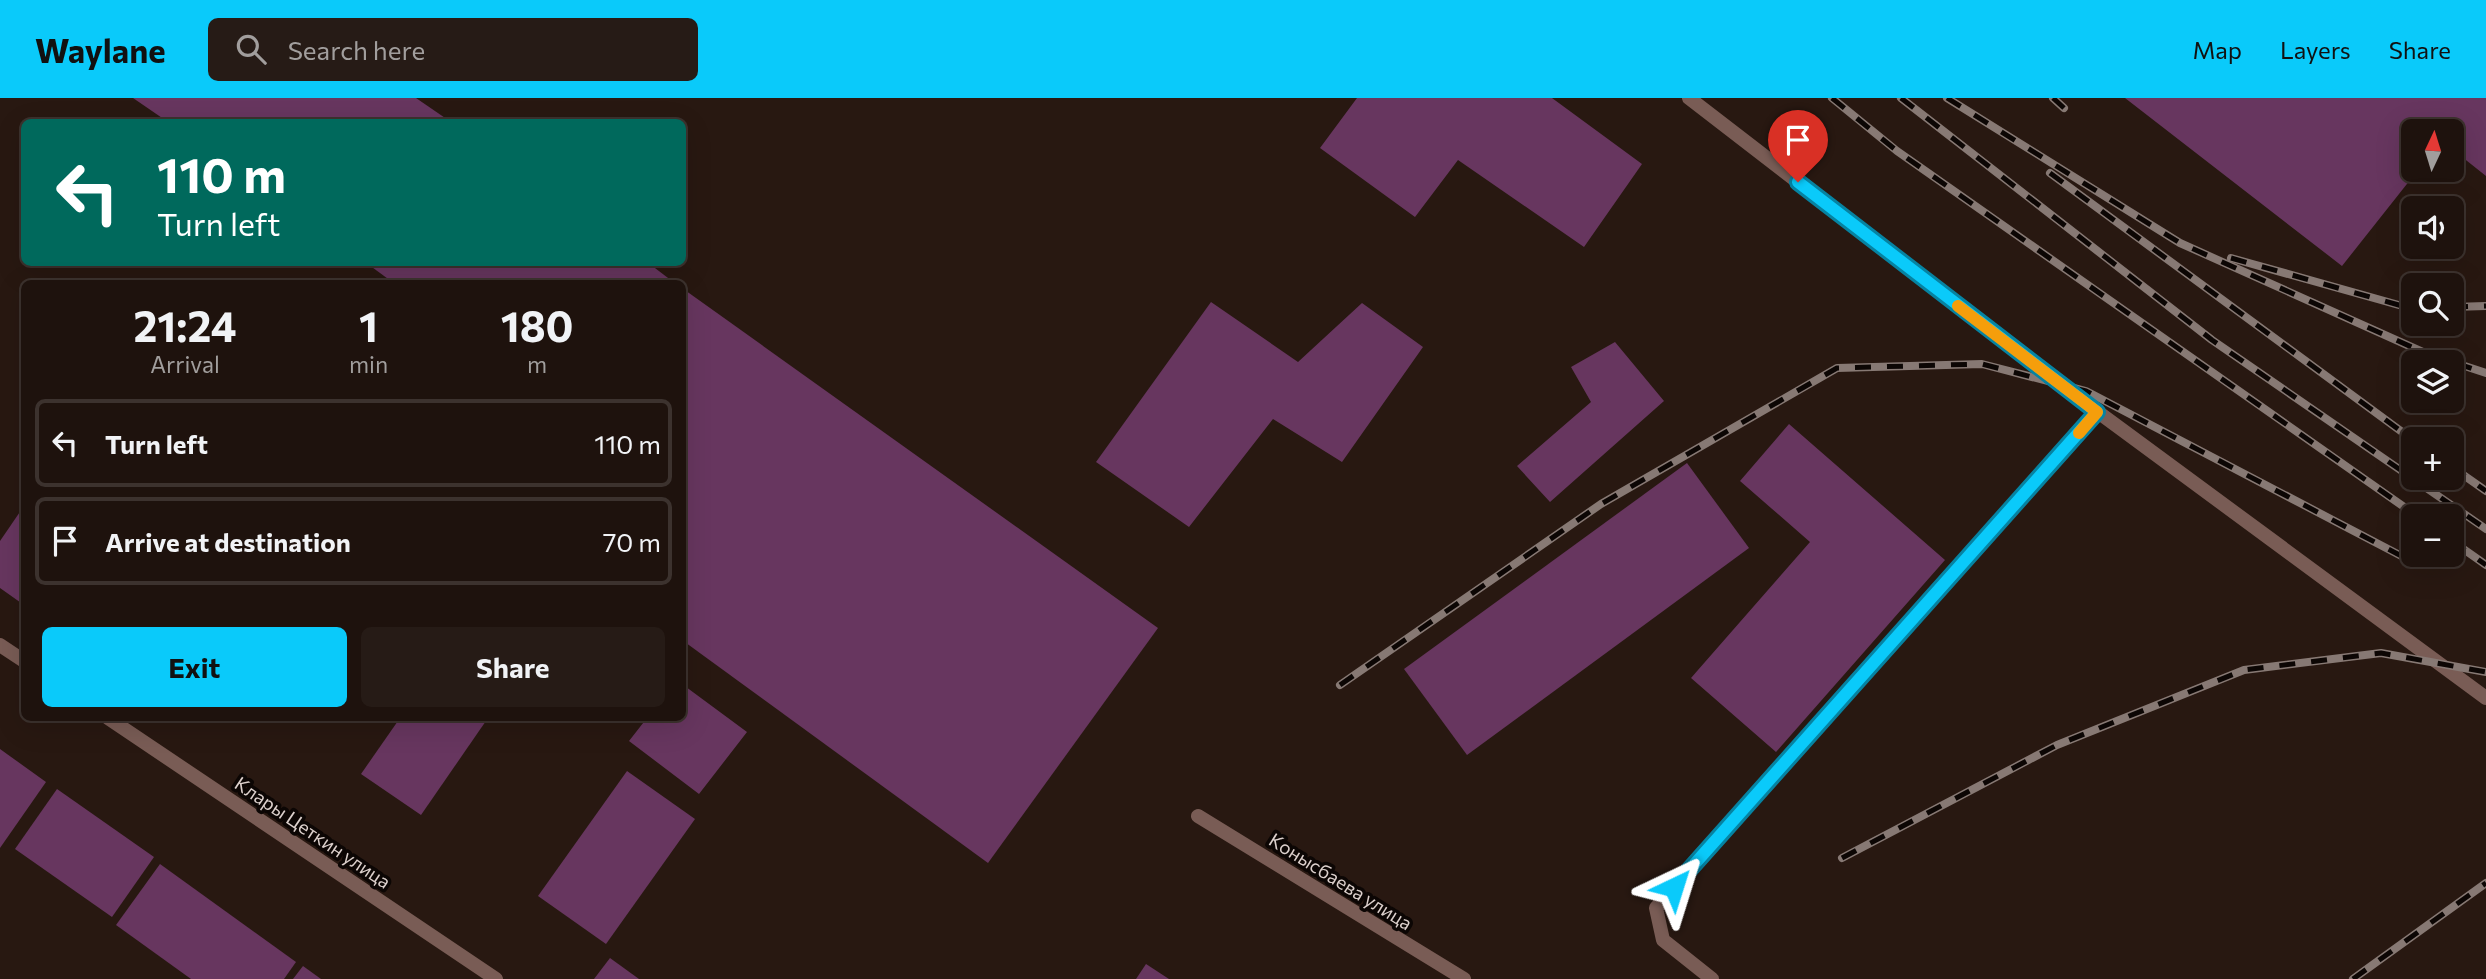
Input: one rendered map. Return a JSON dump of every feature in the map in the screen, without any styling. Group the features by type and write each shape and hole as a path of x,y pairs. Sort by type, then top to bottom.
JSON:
{"street":[{"path":"1689,98 2097,412 2486,698"},
{"path":"1712,979 1663,940 1656,908 2097,412"},
{"path":"0,645 21,659"},
{"name":"Клары Цеткин улица","path":"112,721 496,979"},
{"name":"Конысбаева улица","path":"1198,816 1464,979"}],"building":[{"path":"133,98 416,98 447,119 164,119"},
{"path":"1357,98 1552,98 1642,164 1584,247 1458,160 1415,217 1320,148"},
{"path":"2125,98 2486,98 2486,176 2464,159 2464,119 2401,119 2401,182 2408,182 2342,266"},
{"path":"370,266 652,266 671,280 390,280"},
{"path":"686,291 1158,628 988,863 686,643"},
{"path":"1211,302 1298,362 1362,303 1423,347 1342,462 1273,419 1189,527 1096,462"},
{"path":"1615,342 1664,401 1550,502 1517,466 1591,402 1571,367"},
{"path":"1789,424 1945,560 1776,752 1691,678 1810,542 1740,481"},
{"path":"1687,463 1749,548 1467,755 1404,669"},
{"path":"21,510 21,603 0,588 0,541"},
{"path":"686,687 747,732 699,794 629,741 645,721 686,721"},
{"path":"398,721 486,721 421,815 361,774"},
{"path":"0,749 46,782 0,848"},
{"path":"627,771 695,819 606,944 538,896"},
{"path":"57,789 154,857 112,917 15,849"},
{"path":"160,864 296,962 284,979 191,979 116,925"},
{"path":"610,958 639,979 594,979"},
{"path":"1146,964 1169,979 1136,979"},
{"path":"303,966 321,979 293,979"}],"railway":[{"path":"1832,98 1897,151 2401,505"},
{"path":"1901,98 2212,340 2486,529"},
{"path":"1947,98 2180,243 2425,353 2486,373"},
{"path":"2053,98 2064,108"},
{"path":"2050,173 2401,431"},
{"path":"2231,258 2401,306"},
{"path":"2464,307 2486,306"},
{"path":"1340,685 1601,504 1837,368 1982,364 2086,391 2401,556"},
{"path":"2464,475 2486,491"},
{"path":"2464,549 2486,565"},
{"path":"1842,858 2057,745 2244,670 2381,653 2486,672"},
{"path":"2353,979 2486,883"}],"slow traffic":[{"path":"1958,306 2097,412 2079,433"}],"route":[{"path":"1674,887 2097,412 1798,182"}]}
